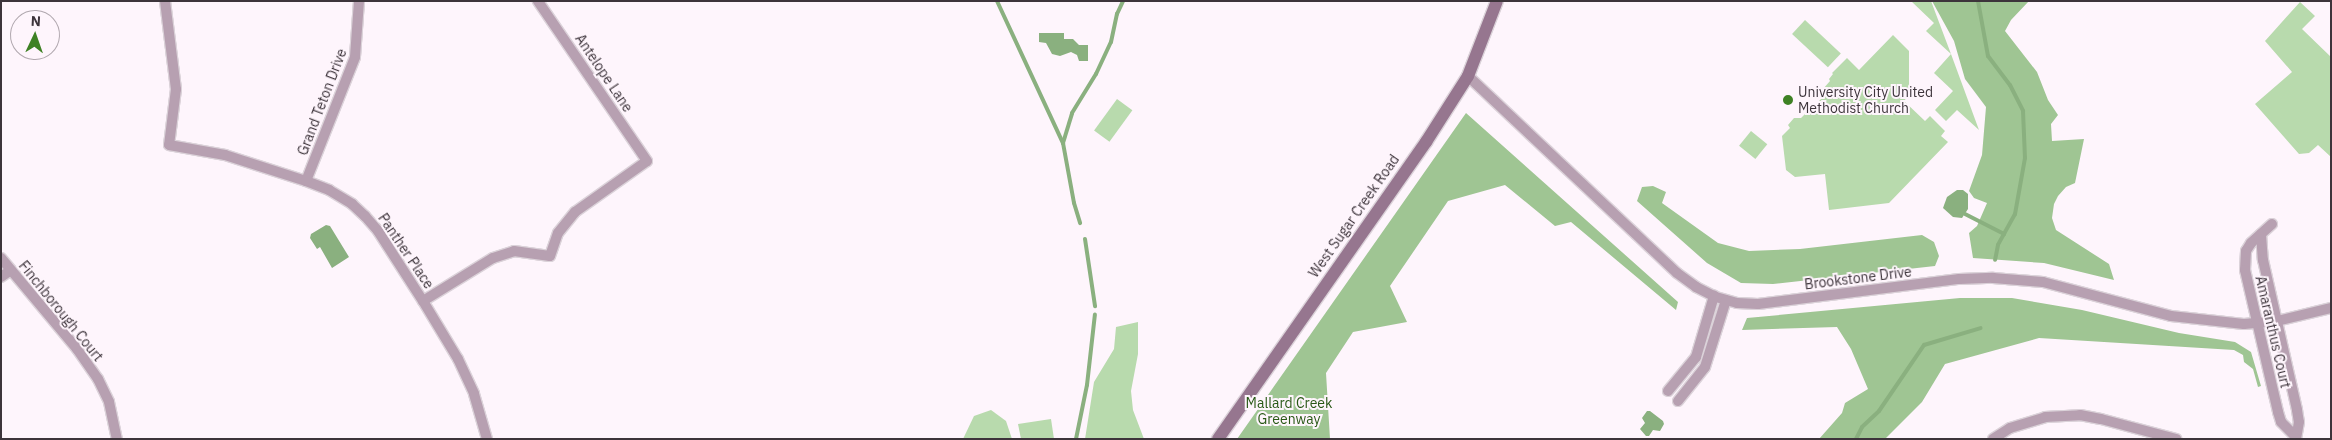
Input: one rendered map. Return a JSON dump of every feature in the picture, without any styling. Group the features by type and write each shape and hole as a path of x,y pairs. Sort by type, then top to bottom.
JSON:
{"main road":[{"name":"West Sugar Creek Road","path":"1218,439 1426,142 1468,76 1497,1"}],"street":[{"name":"Panther Place","path":"165,1 176,90 169,145 225,155 306,181 329,190 352,204 365,216 378,230 423,301 469,382 487,439"},
{"name":"Grand Teton Drive","path":"306,181 355,57 359,1"},
{"name":"Antelope Lane","path":"423,301 493,258 514,251 550,256 558,233 575,212 647,161 538,1"},
{"name":"Brookstone Drive","path":"1468,76 1677,273 1714,296 1726,300 1758,304 1776,303 1960,279 1993,278 2043,282 2180,317 2257,324 2331,308"},
{"name":"Amaranthus Court","path":"2272,224 2251,243 2246,251 2244,260 2278,412 2281,422 2295,437"},
{"name":"Amaranthus Court","path":"2261,234 2260,247 2297,410 2298,422 2295,437"},
{"name":"Finchborough Court","path":"1,258 77,349 98,379 109,402 117,439"},
{"path":"1,277 11,270"},
{"path":"1668,392 1696,357 1714,296"},
{"path":"1678,401 1705,368 1726,300"},
{"path":"1993,439 2023,423 2059,415 2090,416 2176,439"},
{"path":"2282,439 2295,437"}],"shaded area":[{"path":"1911,1 1931,1 1951,54 1926,31 1934,23"},
{"path":"2300,2 2315,16 2302,29 2331,57 2331,157 2318,145 2309,153 2299,154 2255,104 2292,72 2265,41"},
{"path":"1805,20 1841,53 1828,67 1792,34"},
{"path":"1039,33 1064,33 1064,39 1073,39 1079,45 1088,45 1088,61 1079,61 1077,55 1071,52 1060,56 1052,54 1046,43 1039,42"},
{"path":"1893,35 1909,51 1909,95 1904,101 1925,121 1930,116 1945,131 1941,136 1948,142 1889,203 1829,210 1825,174 1795,177 1786,170 1782,136 1790,128 1788,125 1794,118 1801,118 1807,112 1809,114 1820,104 1818,102 1823,97 1823,89 1830,81 1832,73 1847,58 1859,70"},
{"path":"1951,54 1979,130 1957,110 1946,121 1935,110 1953,91 1934,73"},
{"path":"1117,99 1132,110 1109,142 1094,131"},
{"path":"1751,131 1767,144 1755,159 1739,146"},
{"path":"1957,190 1963,190 1968,194 1968,209 1962,218 1953,217 1943,208 1947,197"},
{"path":"326,225 330,226 349,257 332,268 320,247 317,249 310,238 311,234"},
{"path":"1138,322 1138,354 1131,391 1133,410 1144,439 1085,439 1094,382 1114,349 1116,327"},
{"path":"991,410 1006,421 1012,439 963,439 974,416"},
{"path":"1647,411 1650,411 1663,421 1664,424 1660,431 1653,430 1649,436 1646,436 1640,429 1645,423 1642,418"},
{"path":"1051,419 1054,439 1021,439 1018,424"}],"green space":[{"path":"1932,1 2029,1 2011,20 2005,31 2037,72 2048,100 2058,115 2051,124 2052,141 2084,139 2075,183 2066,187 2058,196 2054,204 2052,218 2056,230 2109,264 2114,280 2044,263 1973,258 1969,233 1977,226 1987,203 1974,198 1969,191 1982,155 1986,107 1965,79 1954,41"},
{"name":"Mallard Creek Greenway","path":"1466,113 1678,302 1676,310 1571,222 1555,226 1505,185 1448,201 1390,286 1407,322 1353,332 1326,373 1330,439 1237,439"},
{"path":"1653,186 1666,192 1662,203 1718,243 1749,251 1800,249 1922,235 1934,242 1939,256 1935,266 1773,284 1741,283 1707,263 1637,201 1642,187"},
{"path":"1960,298 2012,298 2082,310 2179,333 2235,342 2251,352 2261,386 2258,387 2253,369 2244,362 2243,355 2234,350 2039,338 1945,364 1922,402 1885,439 1819,439 1842,413 1845,403 1868,389 1851,349 1837,327 1742,330 1747,318"}],"waterway":[{"path":"997,1 1063,143 1074,203 1080,223"},
{"path":"1063,143 1072,113 1096,74 1111,42 1117,14 1123,1"},
{"path":"1978,1 1988,56 2010,85 2023,111 2025,158 2015,214 1998,245 1995,260"},
{"path":"1965,214 2004,234"},
{"path":"1085,239 1095,306"},
{"path":"1076,439 1087,385 1095,314"},
{"path":"1856,439 1862,427 1879,411 1924,345 1981,328"}],"place":[{"name":"University City United Methodist Church","path":"1788,100"}]}
